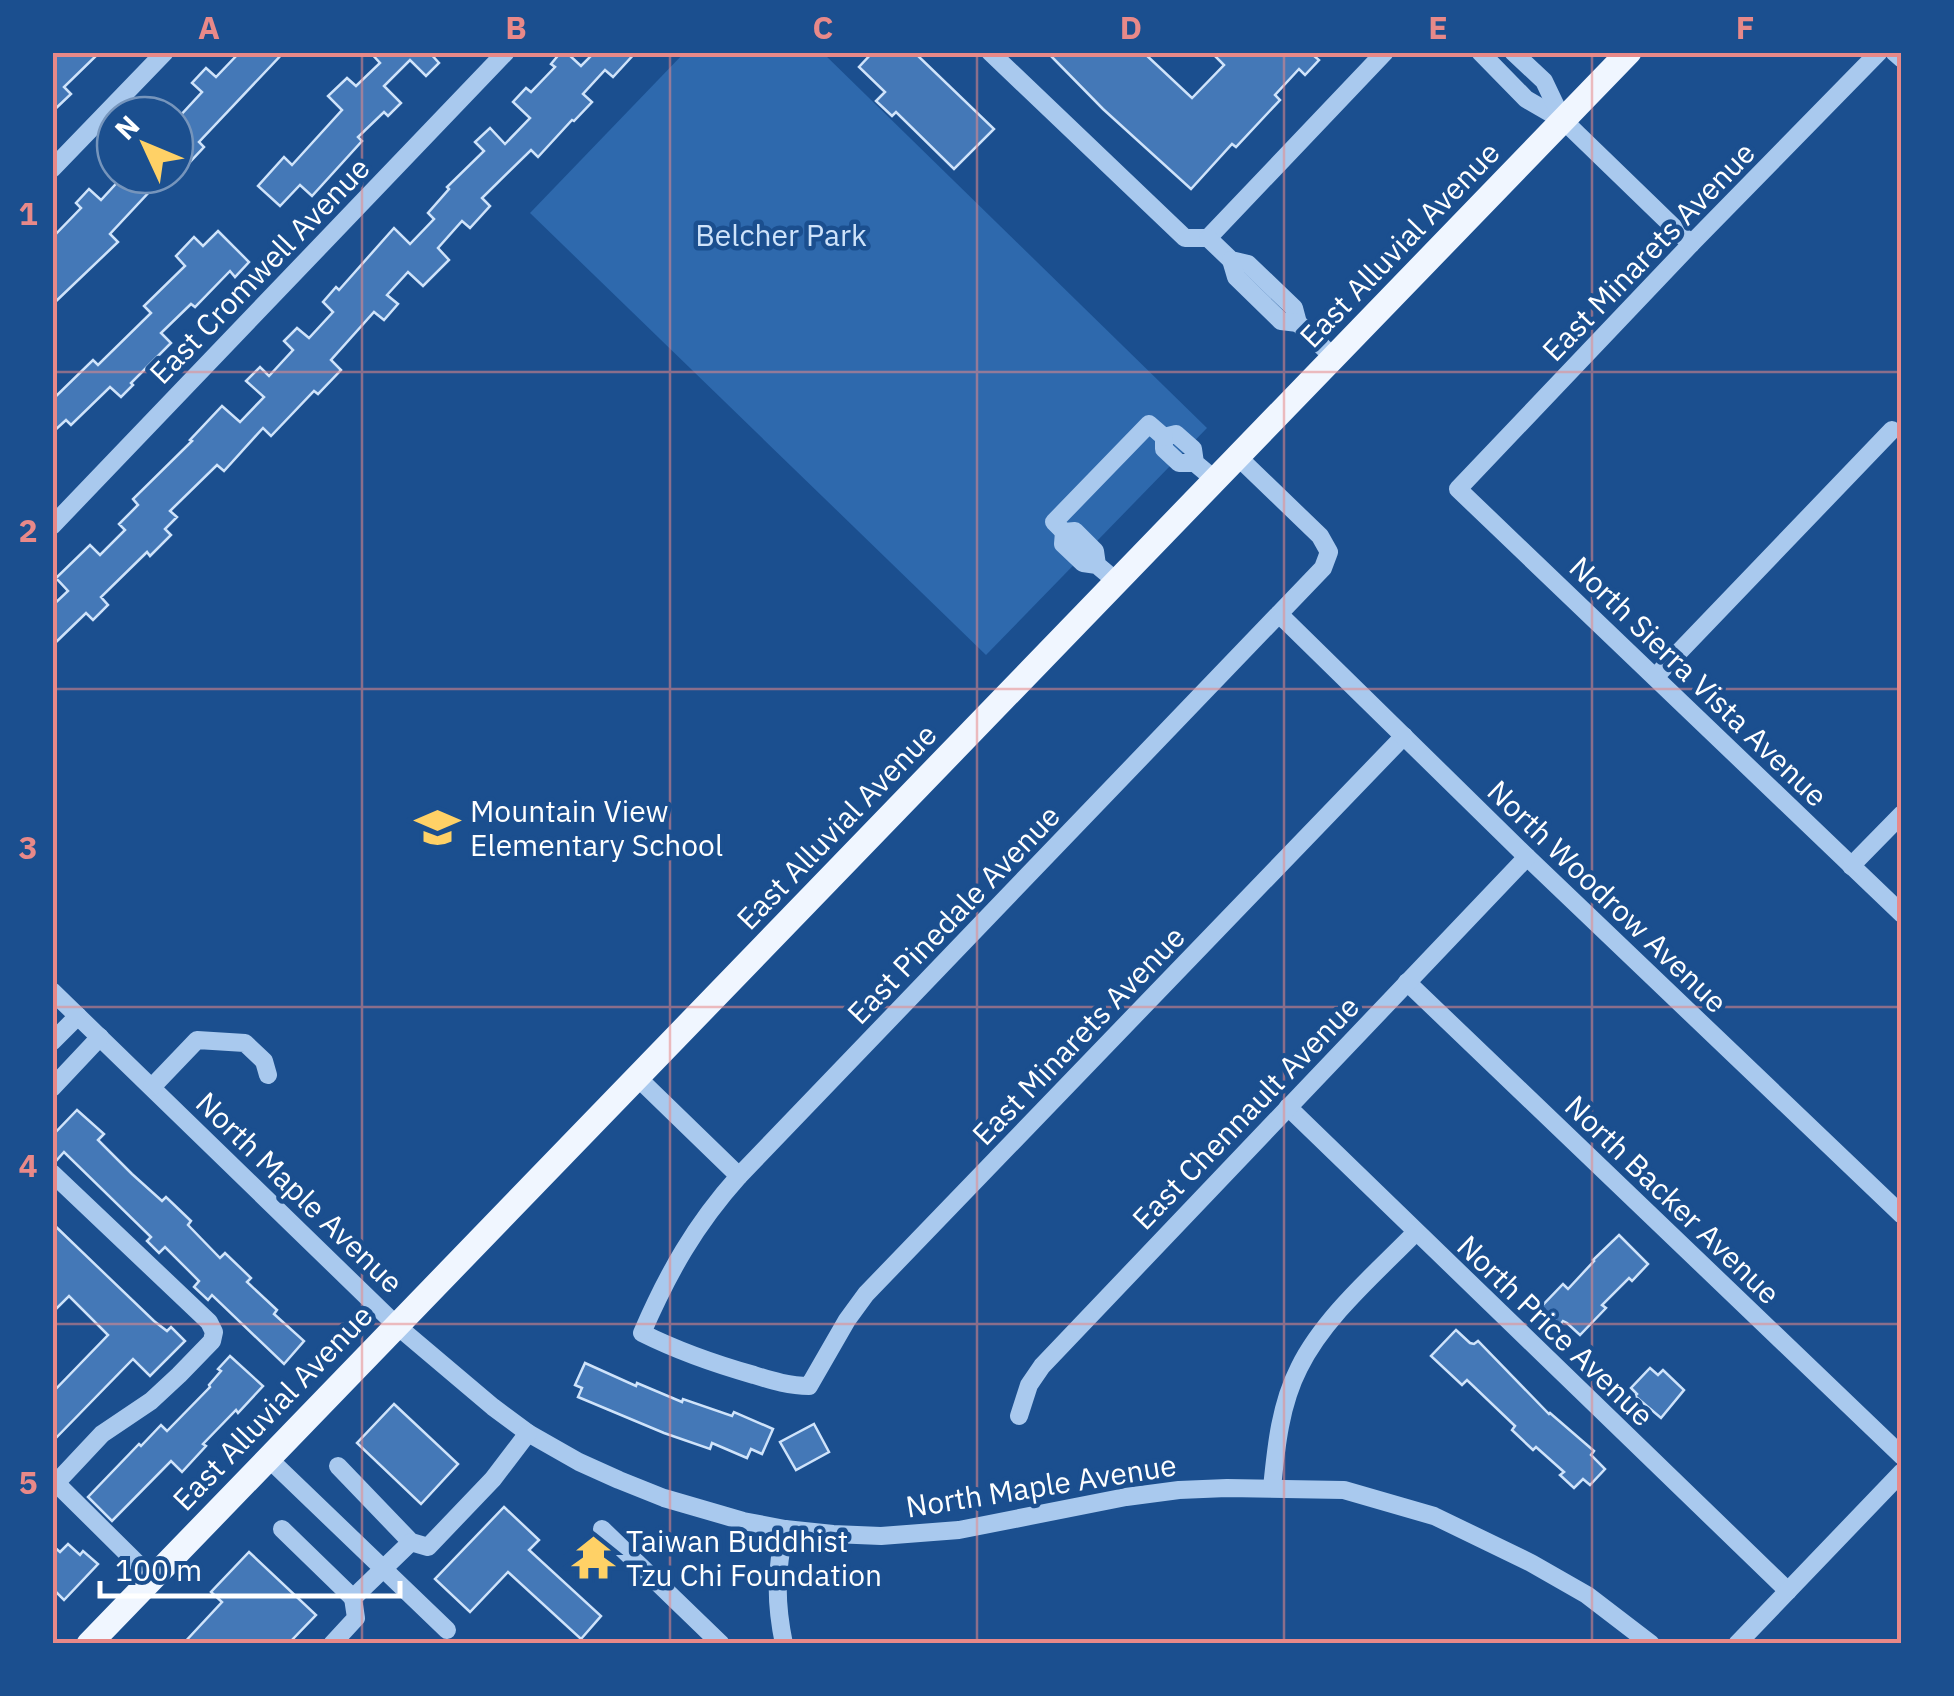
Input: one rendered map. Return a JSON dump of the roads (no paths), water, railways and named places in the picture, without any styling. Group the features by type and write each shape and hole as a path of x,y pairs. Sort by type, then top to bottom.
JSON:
{"main road":[{"name":"East Alluvial Avenue","path":"93,1642 638,1078 1205,471 1237,456 1629,52"}],"street":[{"path":"52,170 165,52"},
{"name":"East Cromwell Avenue","path":"52,526 506,52"},
{"path":"990,52 1185,238 1208,238 1231,260 1236,278 1281,321 1298,324 1334,358"},
{"path":"1208,238 1385,52"},
{"path":"1480,52 1526,99 1564,121 1691,244"},
{"path":"1514,52 1544,81 1564,121"},
{"name":"East Minarets Avenue","path":"1458,489 1879,52"},
{"path":"1894,52 1902,60"},
{"path":"1107,573 1096,551 1076,531 1064,532 1054,522 1149,424 1164,437 1176,434 1193,448 1205,471"},
{"path":"1655,678 1892,430"},
{"name":"East Pinedale Avenue","path":"642,1332 682,1250 739,1176 1323,568 1330,552 1320,536 1237,456"},
{"name":"North Sierra Vista Avenue","path":"1458,489 1902,914"},
{"name":"North Woodrow Avenue","path":"1280,614 1902,1215"},
{"name":"East Minarets Avenue","path":"642,1332 678,1350 733,1369 809,1386 866,1294 1404,736"},
{"path":"1852,866 1902,814"},
{"name":"East Chennault Avenue","path":"1019,1416 1029,1385 1042,1366 1527,856"},
{"name":"North Backer Avenue","path":"1407,982 1902,1456"},
{"name":"North Maple Avenue","path":"52,991 396,1325 493,1408 579,1462 664,1498 785,1529 849,1535 920,1535 1179,1490 1344,1490 1434,1516 1532,1563 1587,1595 1652,1644"},
{"path":"52,1042 78,1016"},
{"path":"52,1088 100,1037"},
{"path":"152,1086 197,1040 245,1043 264,1061 268,1075"},
{"path":"638,1078 739,1176"},
{"name":"North Price Avenue","path":"1288,1107 1788,1590"},
{"path":"52,1173 209,1322 214,1332 212,1340 152,1401 102,1434 54,1481 152,1578"},
{"path":"1272,1488 1284,1408 1299,1368 1331,1321 1415,1232"},
{"path":"338,1466 411,1542 428,1547 493,1479 528,1433"},
{"path":"268,1458 448,1630"},
{"path":"1738,1644 1902,1472"},
{"path":"602,1528 720,1644"},
{"path":"282,1529 353,1598 356,1618 332,1644"},
{"path":"779,1643 777,1566 785,1529"},
{"path":"353,1598 411,1542"}],"place":[{"name":"Mountain View Elementary School","path":"437,827"},
{"name":"Taiwan Buddhist Tzu Chi Foundation","path":"593,1557"}],"park label":[{"name":"Belcher Park","path":"781,234"}]}
